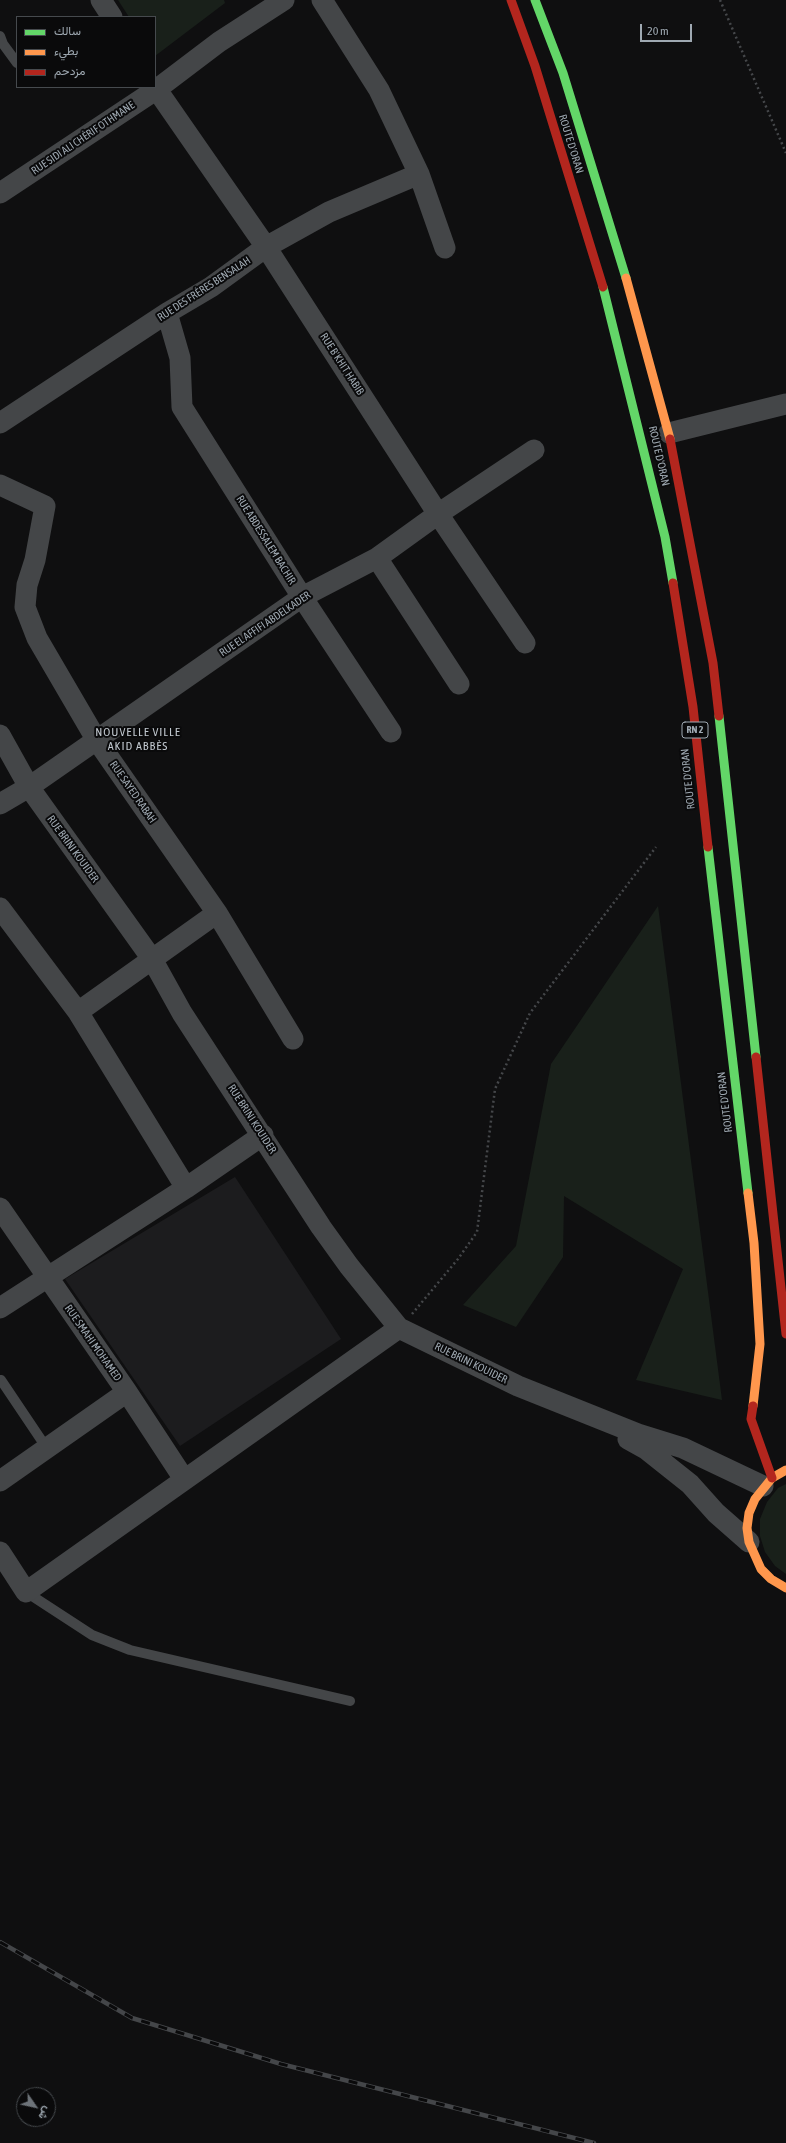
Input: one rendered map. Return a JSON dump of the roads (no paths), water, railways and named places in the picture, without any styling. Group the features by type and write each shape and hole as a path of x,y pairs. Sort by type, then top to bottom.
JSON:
{"main road":[{"name":"ROUTE D'ORAN","path":"511,0 535,66 609,308 643,440 669,559 693,707 720,967 754,1243 760,1344 751,1419 768,1482"},
{"name":"ROUTE D'ORAN","path":"535,0 563,73 620,256 669,433 713,663 786,1334"},
{"path":"784,1592 760,1568 748,1542 747,1528 749,1513 755,1499 768,1482 786,1470"}],"street":[{"path":"101,0 111,16"},
{"name":"RUE SIDI ALI CHÉRIF OTHMANE","path":"0,194 156,88 219,42 284,0"},
{"path":"322,0 379,90 419,174 445,248"},
{"name":"RUE B'KHIT HABIB","path":"156,88 266,247 438,514 525,643"},
{"name":"RUE DES FRÈRES BENSALAH","path":"0,423 167,313 211,287 266,247 329,212 419,174"},
{"name":"RUE ABDESSALEM BACHIR","path":"167,313 180,358 182,407 302,597 391,732"},
{"path":"669,433 786,404"},
{"name":"RUE EL AFFIFI ABDELKADER","path":"0,804 29,786 302,597 377,558 438,514 534,450"},
{"name":"RUE SAYED RABAH","path":"0,485 44,506 35,560 27,585 25,607 37,638 96,739 217,913 293,1039"},
{"path":"377,558 459,684"},
{"name":"RUE BRINI KOUIDER","path":"0,735 29,786 152,959 182,1013 263,1135 321,1227 349,1266 399,1328 464,1361 584,1413"},
{"path":"0,908 78,1012 186,1188"},
{"path":"78,1012 217,913"},
{"path":"0,1308 186,1188 263,1135"},
{"name":"RUE SMAHI MOHAMED","path":"0,1208 46,1277 127,1392 184,1478"},
{"path":"0,1552 26,1592 184,1478 399,1328"},
{"path":"0,1481 127,1392"},
{"path":"584,1413 683,1448 768,1482"},
{"path":"584,1413 646,1449 668,1466 690,1484 716,1513 748,1542"}],"lane":[{"path":"1,42 16,62"},
{"path":"1,1380 46,1448"},
{"path":"26,1592 92,1635 130,1650 350,1701"}],"railway":[{"path":"0,1942 132,2018 281,2064 594,2143"}],"district":[{"name":"NOUVELLE VILLE AKID ABBÈS","path":"138,739"}]}
